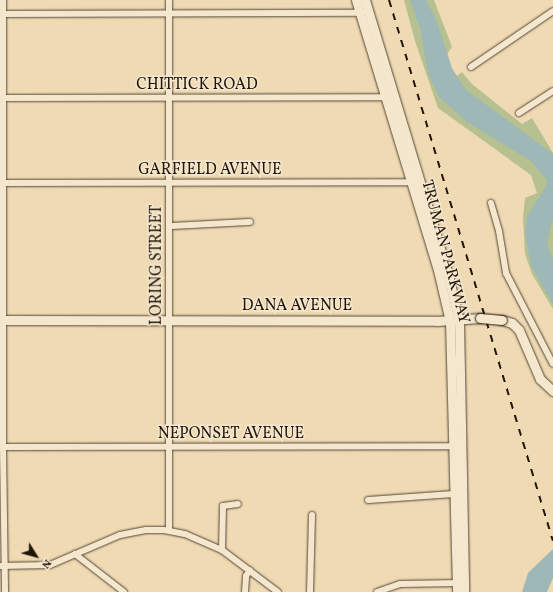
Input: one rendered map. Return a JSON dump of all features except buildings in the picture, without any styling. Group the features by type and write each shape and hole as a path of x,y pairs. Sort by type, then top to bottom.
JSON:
{"main road":[{"name":"TRUMAN PARKWAY","path":"356,0 364,12 416,182 455,321 460,588"},
{"name":"TRUMAN PARKWAY","path":"364,12 365,0"},
{"name":"DANA AVENUE","path":"1,320 455,321 480,318 502,320 517,327 540,379 553,391"},
{"name":"TRUMAN PARKWAY","path":"458,446 454,494 460,588"}],"street":[{"path":"3,0 1,98 1,447 2,566 5,592"},
{"name":"LORING STREET","path":"169,0 169,530"},
{"path":"471,67 553,11"},
{"path":"3,14 364,12"},
{"path":"519,113 553,91"},
{"name":"CHITTICK ROAD","path":"1,98 389,97"},
{"name":"GARFIELD AVENUE","path":"1,183 416,182"},
{"path":"491,203 499,231 506,273 553,364"},
{"path":"170,226 250,222"},
{"name":"NEPONSET AVENUE","path":"1,447 458,446"},
{"path":"368,500 454,494"},
{"path":"222,550 223,506 238,504"},
{"path":"310,592 312,515"},
{"path":"2,566 50,565 127,533 146,530 169,530 192,537 222,550 278,592"},
{"path":"75,554 124,592"},
{"path":"245,592 246,576 250,570"},
{"path":"377,592 395,585 460,588"}],"green space":[{"path":"404,0 434,0 452,47 445,57 453,79 462,72 472,84 522,124 532,118 553,153 553,309 532,274 525,254 523,218 525,198 537,193 531,175 438,108 415,41"}],"water":[{"path":"410,0 426,0 436,19 452,68 465,89 553,154 553,218 547,243 553,259 553,304 531,266 525,234 527,216 545,188 547,180 531,161 467,122 439,97 428,74 420,28"},
{"path":"553,549 553,578 547,592 522,592 528,573"}],"railway":[{"path":"389,0 553,541"}]}
